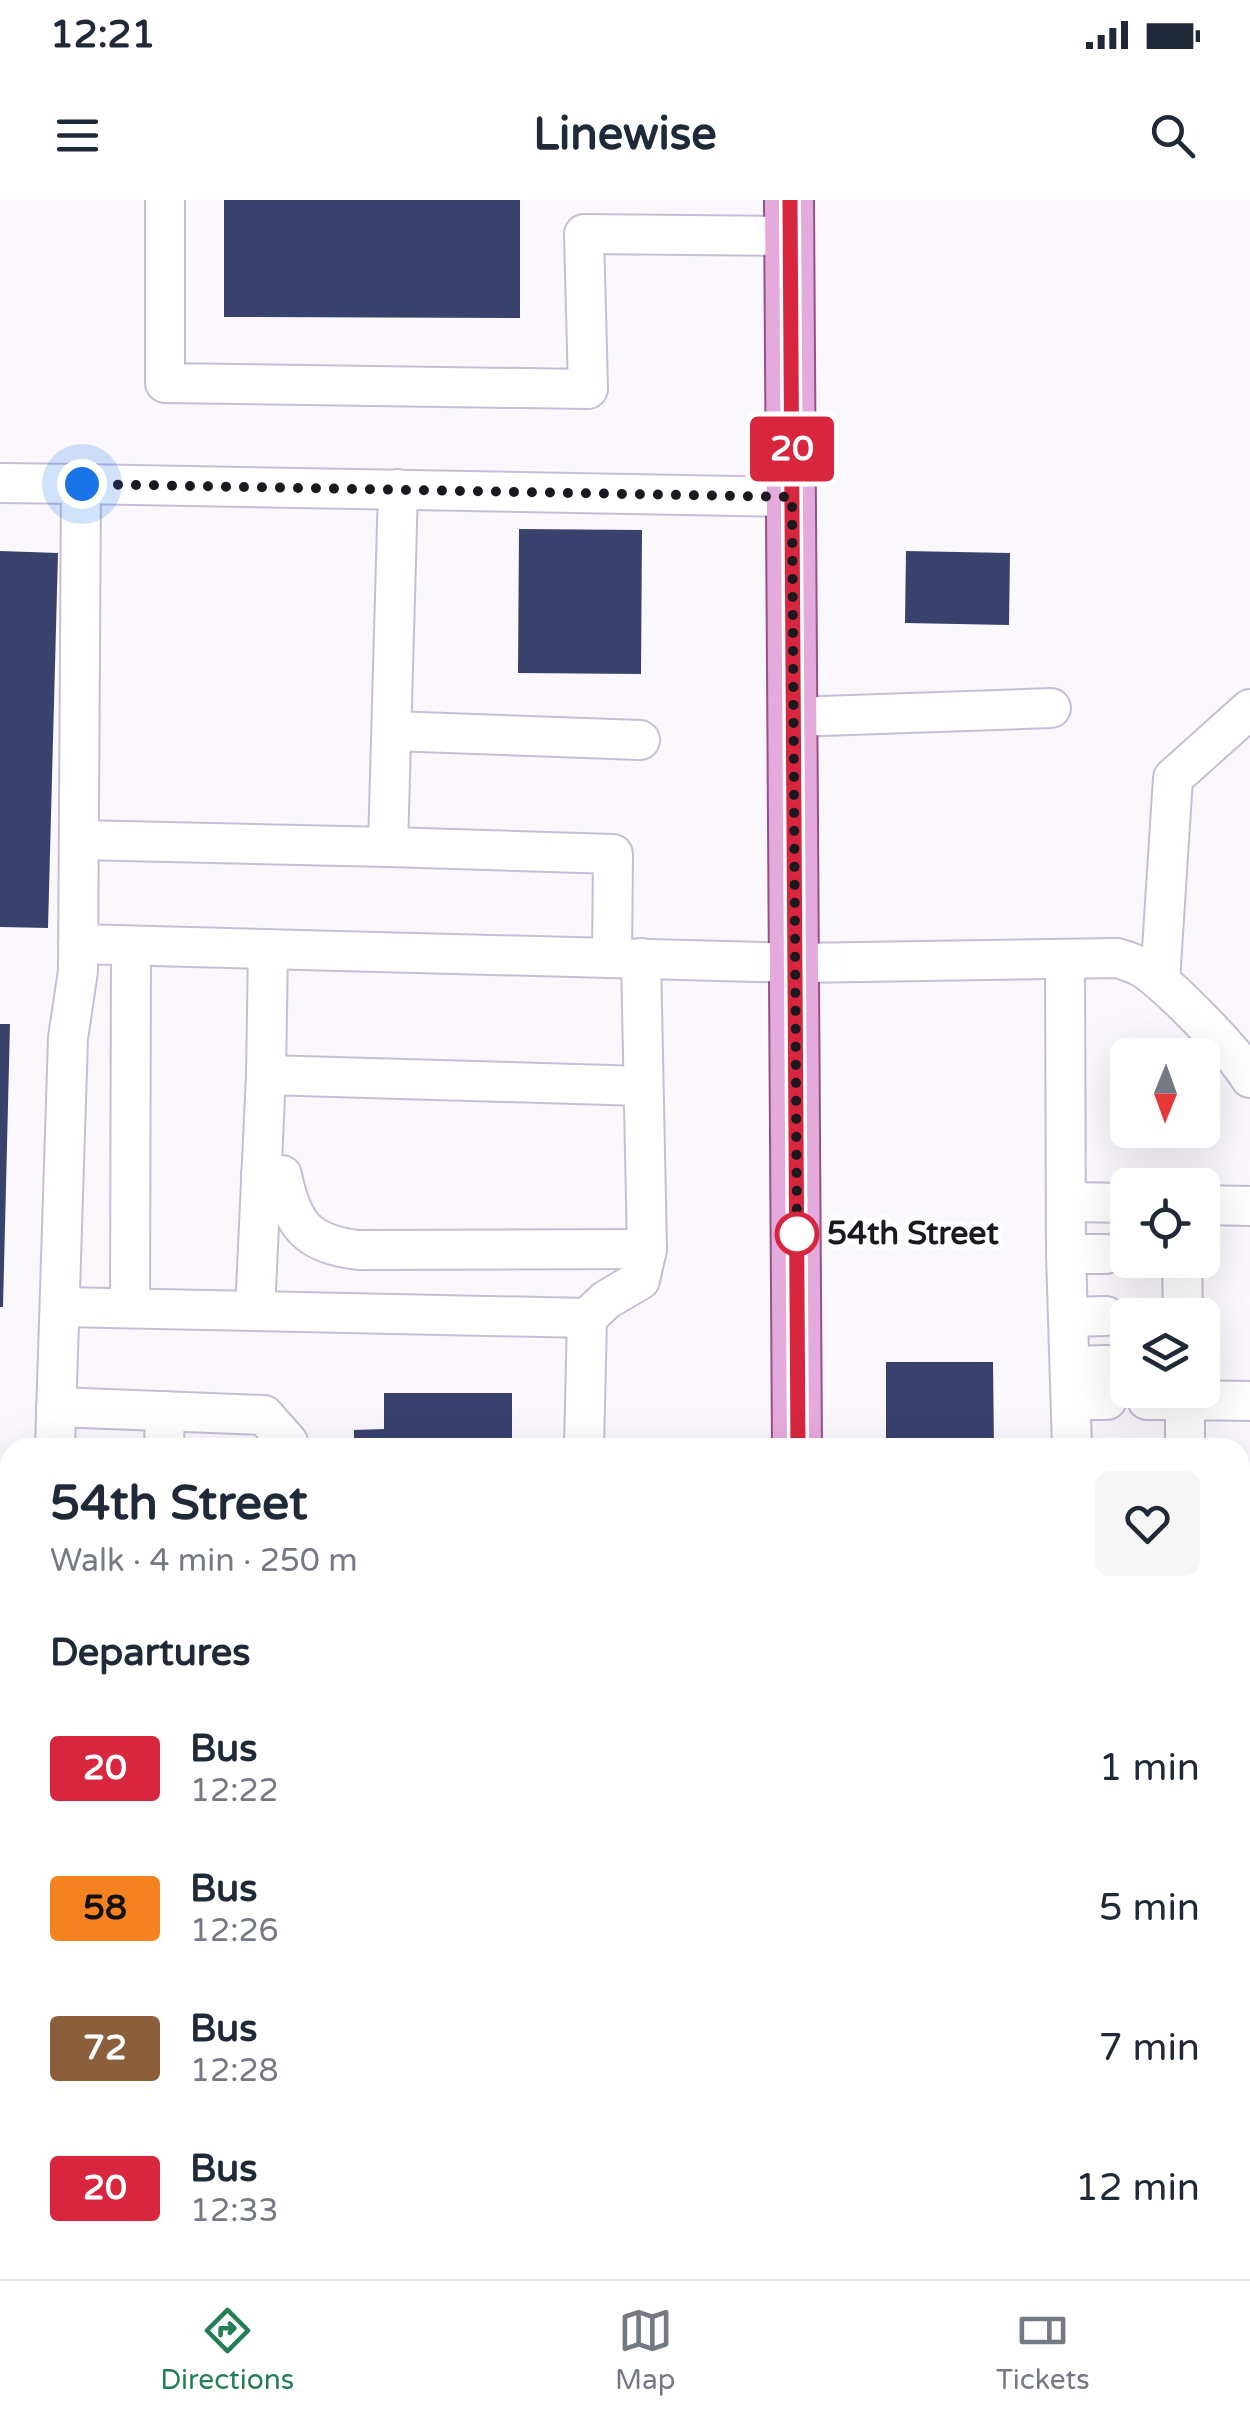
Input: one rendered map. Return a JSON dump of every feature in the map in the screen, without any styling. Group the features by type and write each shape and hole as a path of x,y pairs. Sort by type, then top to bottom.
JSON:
{"main road":[{"path":"790,218 798,1438"}],"lane":[{"path":"165,200 165,383 588,388 584,217 790,218"},
{"path":"0,483 792,497"},
{"path":"55,1438 68,1038 78,944 82,484"},
{"path":"388,847 398,489"},
{"path":"794,717 1050,708"},
{"path":"1160,981 1174,778 1250,709"},
{"path":"392,731 640,740"},
{"path":"60,1307 587,1318 606,1300 640,1280 646,1250 643,1086 613,854 79,840"},
{"path":"78,944 796,963 1117,958 1132,962 1160,981 1246,1067"},
{"path":"130,1308 131,946"},
{"path":"255,1311 268,949"},
{"path":"1065,959 1068,1317 1089,1383 1075,1438"},
{"path":"266,1076 643,1086"},
{"path":"261,1174 282,1175 288,1207 304,1232 334,1247 646,1250"},
{"path":"1068,1202 1110,1203"},
{"path":"1220,1205 1250,1206"},
{"path":"1066,1254 1106,1254"},
{"path":"1068,1317 1106,1316"},
{"path":"584,1438 587,1318"},
{"path":"1220,1398 1250,1401"},
{"path":"56,1406 164,1429 264,1415 284,1438"},
{"path":"1185,1408 1185,1438"}],"building":[{"path":"224,200 520,200 520,318 224,317"},
{"path":"519,529 642,530 641,674 518,673"},
{"path":"0,551 58,553 48,928 0,927"},
{"path":"906,551 1010,553 1009,625 905,623"},
{"path":"0,1024 10,1024 3,1307 0,1307"},
{"path":"886,1362 993,1362 994,1438 886,1438"},
{"path":"384,1393 512,1393 512,1438 354,1438 354,1430 384,1429"}],"bus line":[{"name":"20","path":"790,200 798,1438"}],"place":[{"name":"54th Street","path":"797,1234"}],"route":[{"path":"82,484 792,497 797,1234"}]}
